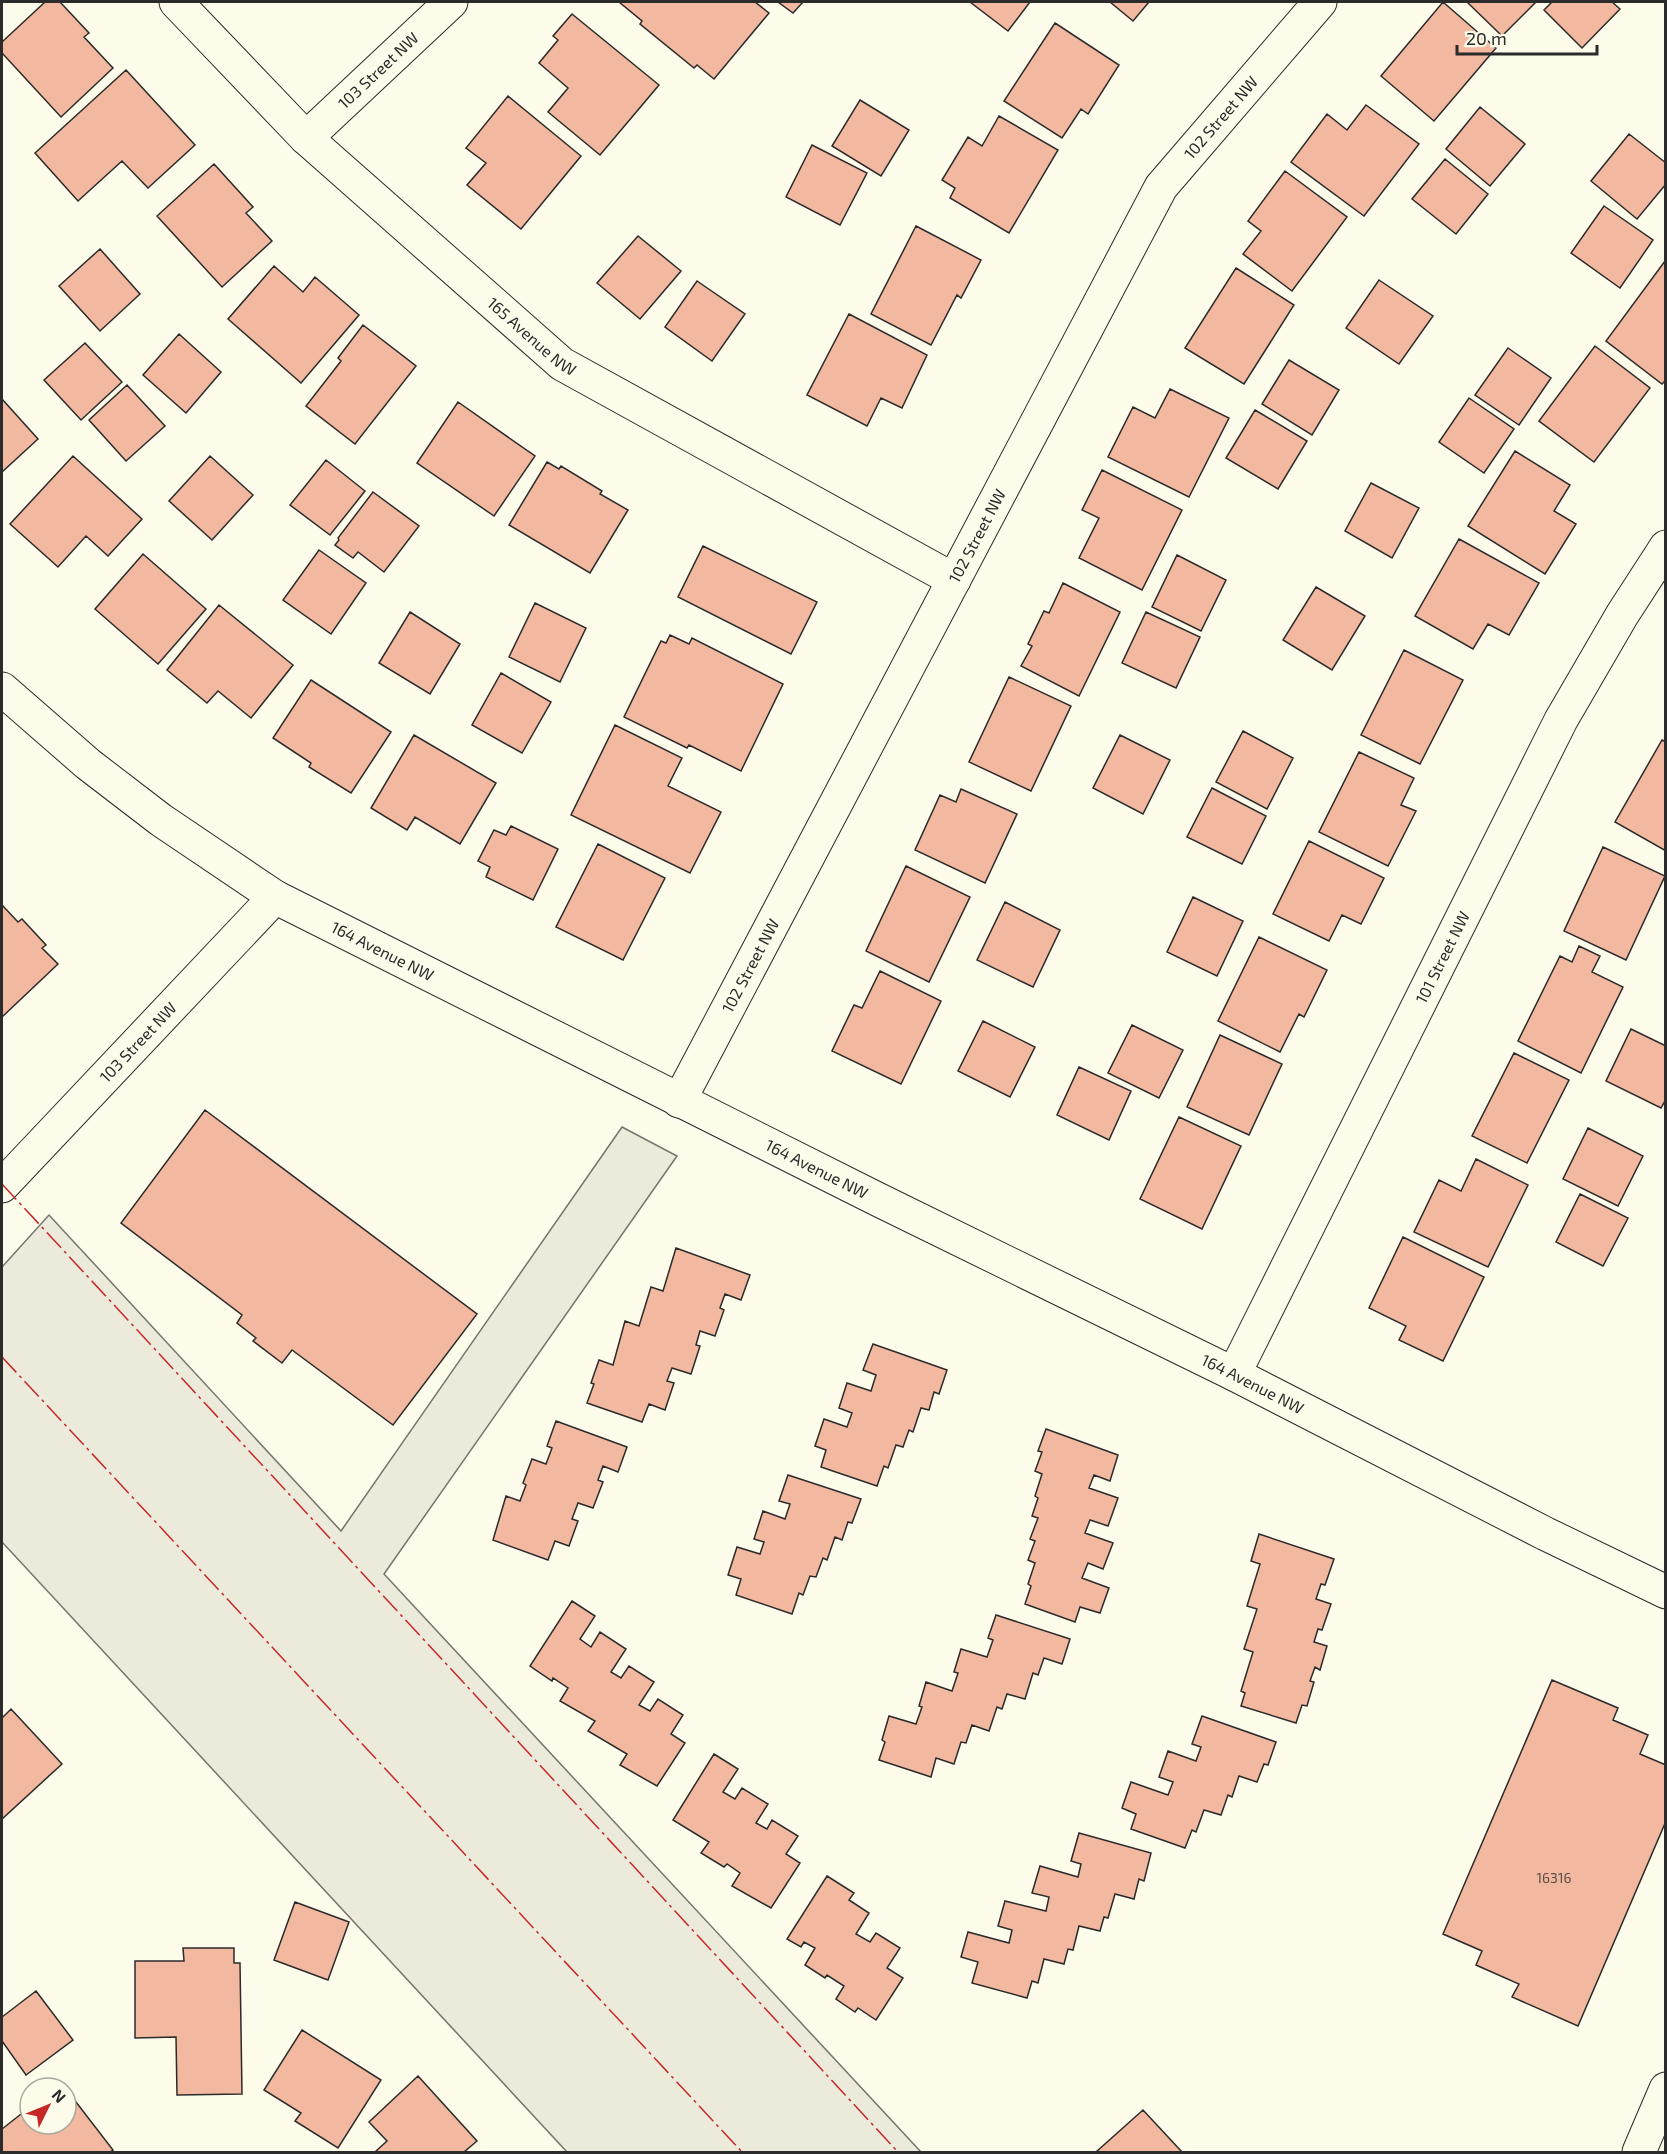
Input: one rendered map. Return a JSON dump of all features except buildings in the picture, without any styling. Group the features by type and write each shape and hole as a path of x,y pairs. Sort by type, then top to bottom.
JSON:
{"street":[{"name":"165 Avenue NW","path":"176,2 306,138 561,364 954,580"},
{"name":"103 Street NW","path":"306,138 451,2"},
{"name":"102 Street NW","path":"679,1101 1161,187 1320,2"},
{"name":"101 Street NW","path":"1234,1374 1561,720 1622,615 1665,547"},
{"name":"164 Avenue NW","path":"2,689 88,764 161,820 275,897 679,1101 1234,1374 1546,1534 1665,1592"},
{"name":"103 Street NW","path":"2,1186 275,897"},
{"path":"1639,2152 1665,2089"}],"shaded area":[{"path":"622,1127 677,1156 384,1574 921,2152 567,2152 2,1542 2,1267 49,1215 341,1531"}],"power":[{"path":"2,1184 898,2152"},
{"path":"2,1357 742,2152"}]}
